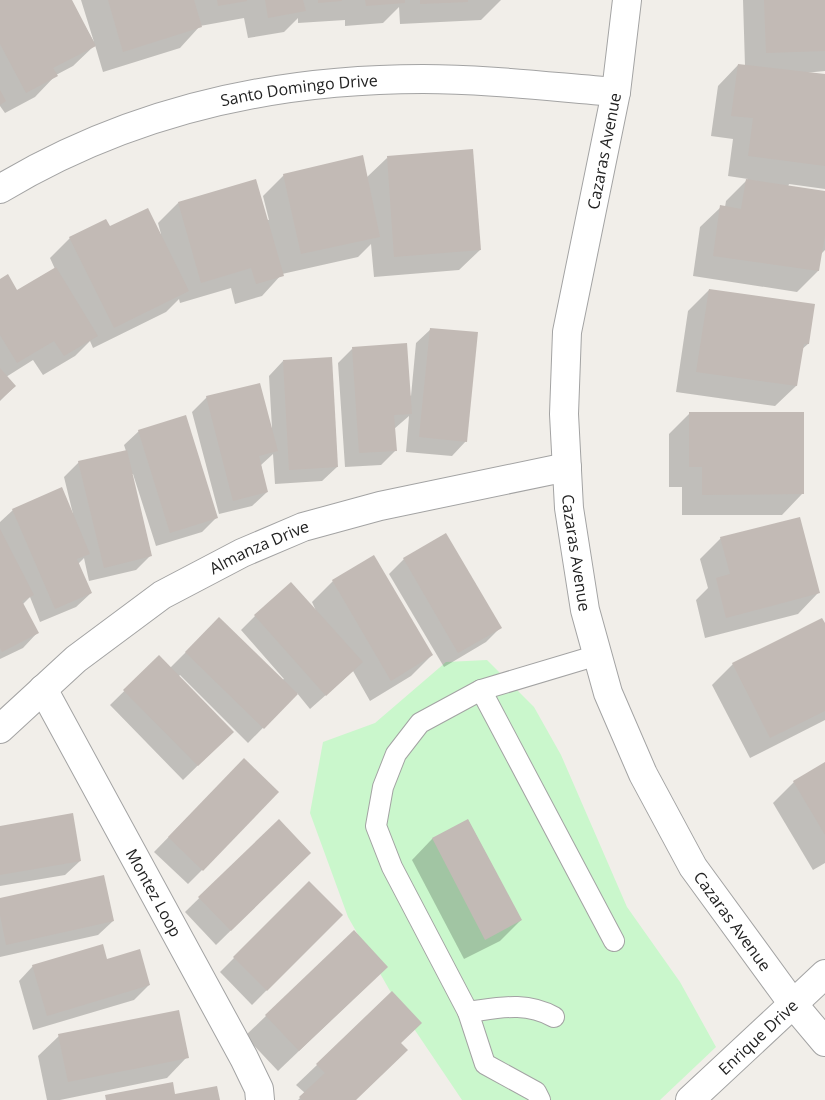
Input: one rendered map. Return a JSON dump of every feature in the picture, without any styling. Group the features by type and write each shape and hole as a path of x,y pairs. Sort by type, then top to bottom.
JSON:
{"street":[{"name":"Cazaras Avenue","path":"627,0 616,92 567,332 564,414 566,467 569,508 585,610 608,693 640,765 693,867 793,1004 825,1042"},
{"name":"Santo Domingo Drive","path":"0,189 79,146 140,122 216,102 281,89 350,82 424,79 616,92"},
{"name":"Almanza Drive","path":"0,729 76,659 162,595 242,553 303,527 380,506 566,467"},
{"name":"Montez Loop","path":"43,689 244,1058 258,1089 260,1100"},
{"name":"Enrique Drive","path":"690,1100 825,974"}],"lane":[{"path":"540,1100 536,1092 486,1064 468,1012 392,867 376,826 383,788 396,754 420,723 481,690 598,655"},
{"path":"481,690 614,941"},
{"path":"468,1012 512,1006 538,1008 554,1017"}],"green space":[{"path":"487,660 534,707 561,755 627,907 680,982 716,1047 660,1100 462,1100 398,1005 348,917 310,813 323,742 375,723 446,662"}],"building":[{"path":"0,0 72,0 96,46 53,68 58,76 26,93 0,44"},
{"path":"108,0 194,0 202,27 123,52"},
{"path":"217,0 247,0 247,1 218,6"},
{"path":"265,0 303,0 306,11 268,18"},
{"path":"318,0 342,0 342,1 318,3"},
{"path":"365,0 405,0 405,3 366,6"},
{"path":"420,0 468,0 468,2 420,4"},
{"path":"764,0 825,0 825,51 766,53"},
{"path":"738,64 825,74 825,166 748,156 753,118 731,116"},
{"path":"0,90 6,101 0,105"},
{"path":"473,149 481,250 394,257 387,156"},
{"path":"363,155 380,237 301,254 283,174"},
{"path":"256,179 284,276 256,284 251,268 201,283 178,202"},
{"path":"746,179 825,191 825,235 819,271 713,256 720,205 741,209"},
{"path":"148,208 189,291 114,328 69,237 106,219 110,226"},
{"path":"56,267 98,336 64,356 54,341 17,363 0,335 0,279 8,274 17,290"},
{"path":"709,289 815,304 809,344 804,344 797,386 696,372"},
{"path":"430,328 478,332 467,442 419,437"},
{"path":"407,343 412,414 394,415 397,451 359,453 352,347"},
{"path":"332,357 338,467 289,470 283,360"},
{"path":"0,368 16,386 0,400"},
{"path":"260,383 278,451 259,456 268,492 233,501 206,396"},
{"path":"689,412 804,412 804,494 702,495 702,467 689,467"},
{"path":"186,415 218,518 170,533 138,430"},
{"path":"127,450 152,556 104,568 78,461"},
{"path":"62,487 90,554 77,559 92,593 55,609 12,509"},
{"path":"800,517 820,593 726,618 716,578 730,574 720,537"},
{"path":"0,529 34,595 22,601 39,633 2,652 0,648"},
{"path":"446,533 502,628 458,653 403,558"},
{"path":"374,555 433,655 391,681 332,580"},
{"path":"291,582 363,662 326,696 254,615"},
{"path":"219,617 298,694 264,729 185,652"},
{"path":"822,618 825,623 825,711 770,738 732,663"},
{"path":"159,655 234,732 198,766 123,690"},
{"path":"244,758 279,792 203,871 168,837"},
{"path":"825,762 825,835 793,781"},
{"path":"73,813 81,861 0,875 0,826"},
{"path":"279,819 311,853 231,931 198,897"},
{"path":"468,819 522,920 485,940 432,838"},
{"path":"104,875 114,921 6,945 0,915 0,898"},
{"path":"309,881 343,915 267,991 233,957"},
{"path":"354,930 388,967 299,1051 265,1015"},
{"path":"103,944 107,959 140,949 150,985 47,1016 32,965"},
{"path":"392,991 422,1023 401,1043 408,1050 356,1100 302,1100 299,1097 325,1073 316,1064"},
{"path":"179,1010 189,1058 68,1082 58,1034"},
{"path":"173,1082 175,1094 217,1086 220,1100 106,1100 105,1095"}]}
